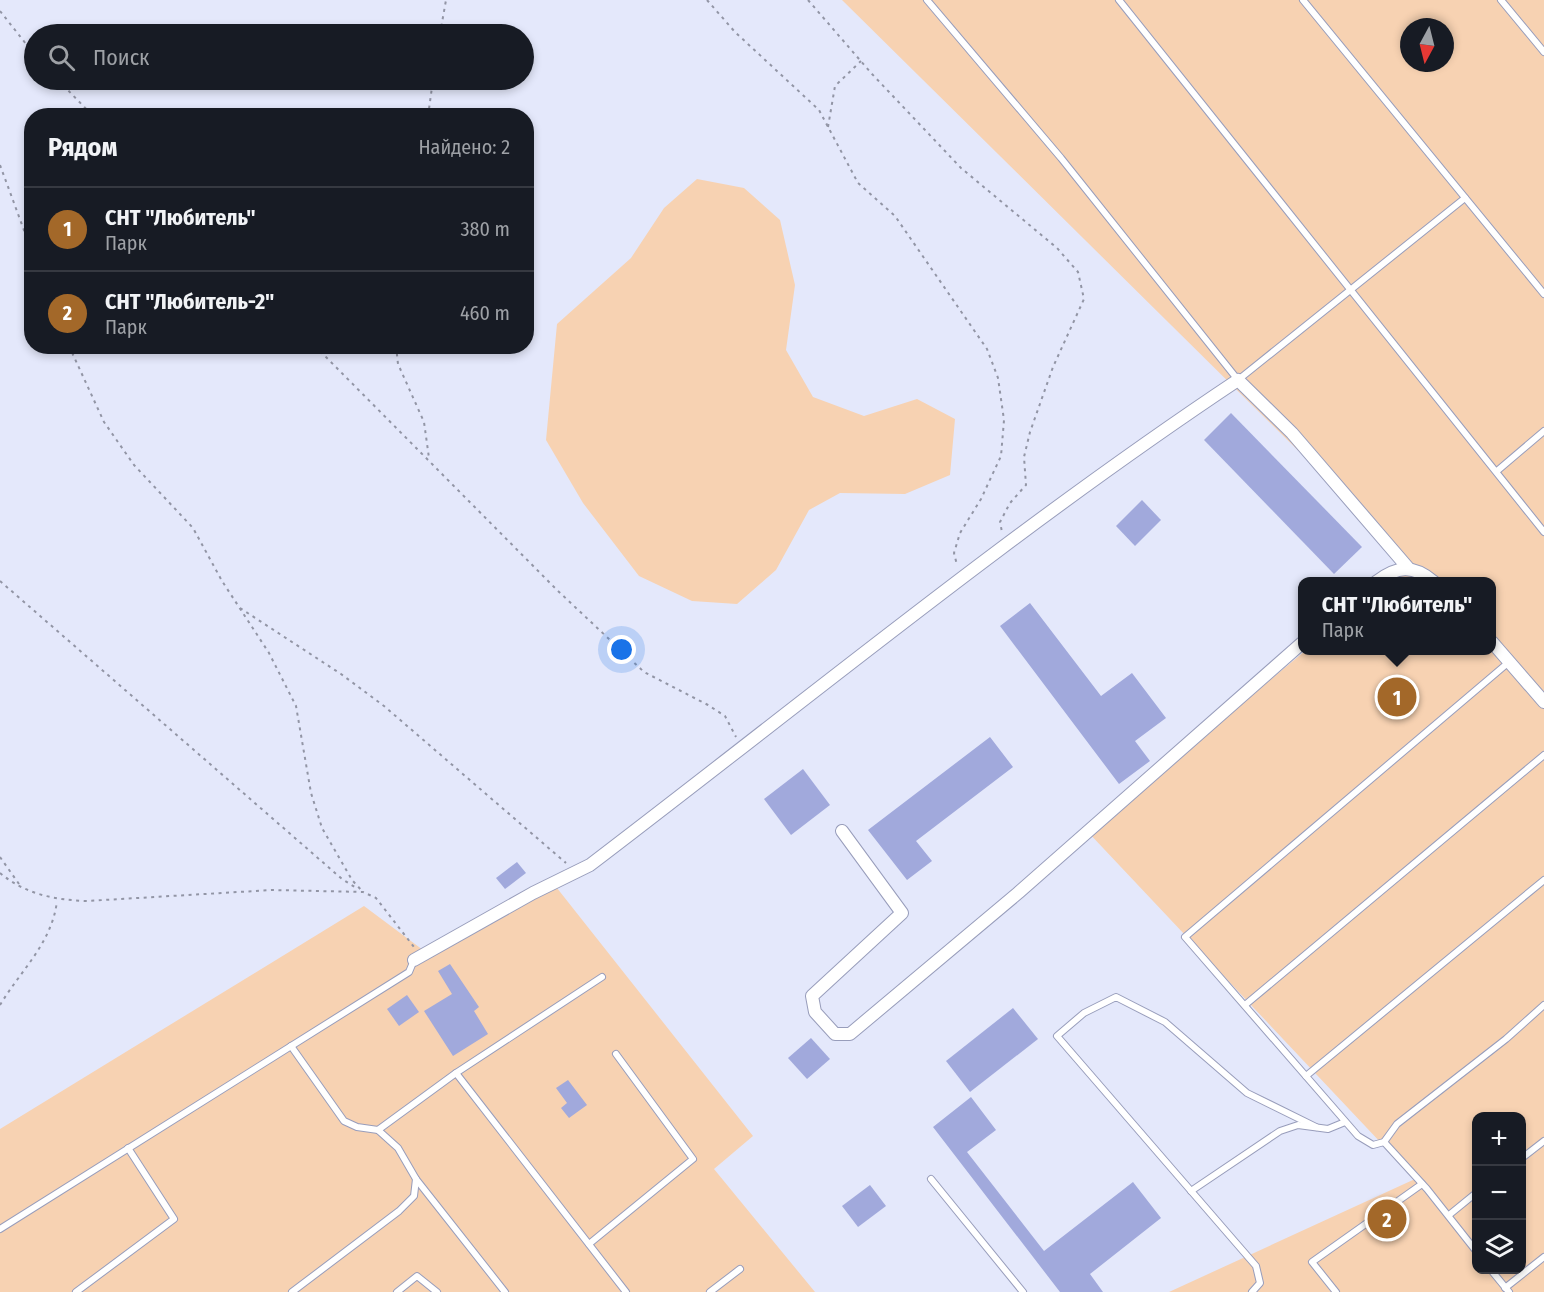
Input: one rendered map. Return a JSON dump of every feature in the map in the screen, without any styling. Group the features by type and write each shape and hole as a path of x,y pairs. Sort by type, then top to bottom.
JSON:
{"street":[{"path":"417,958 533,893 590,865 1006,546 1161,431 1238,380 1292,433 1409,569"},
{"path":"1382,577 1391,570 1409,569 1428,577"},
{"path":"842,831 902,914 812,996 814,1012 835,1034 850,1034 1018,893 1298,647"},
{"path":"1496,648 1544,702"}],"lane":[{"path":"927,0 1060,158 1238,380 1465,198"},
{"path":"1119,0 1544,532"},
{"path":"1303,0 1544,294"},
{"path":"1501,0 1544,52"},
{"path":"1497,471 1544,431"},
{"path":"1509,662 1185,937 1365,1143 1378,1145 1384,1142 1397,1124 1506,1039 1541,1007 1544,1016"},
{"path":"1245,1005 1544,755"},
{"path":"1306,1076 1544,880"},
{"path":"0,1229 409,972 417,958"},
{"path":"378,1130 456,1073 603,976"},
{"path":"1252,1292 1260,1283 1256,1266 1057,1036 1084,1013 1116,997 1165,1022 1247,1094 1316,1128"},
{"path":"291,1046 344,1121 357,1127 378,1130 398,1148 416,1179 505,1292"},
{"path":"589,1244 693,1159 616,1054"},
{"path":"456,1073 626,1292"},
{"path":"1191,1191 1281,1131 1298,1125 1328,1130 1345,1122"},
{"path":"1526,1154 1544,1141"},
{"path":"1384,1142 1449,1215 1472,1246"},
{"path":"76,1292 174,1219 129,1149"},
{"path":"292,1292 399,1211 414,1196 416,1179"},
{"path":"931,1179 1023,1292"},
{"path":"1336,1292 1312,1262 1422,1184"},
{"path":"1449,1215 1472,1196"},
{"path":"1495,1274 1507,1290 1544,1257"},
{"path":"710,1292 740,1269"},
{"path":"397,1292 417,1276 437,1292"}],"path":[{"path":"442,24 446,0"},
{"path":"707,0 735,32 819,110 858,183 895,216 987,349 998,378 1004,420 1000,456 981,499 960,533 954,553 957,565 966,577"},
{"path":"808,0 861,61 961,168 1057,248 1078,273 1084,299 1053,367 1030,432 1024,457 1026,485 1010,503 1000,522 1006,546"},
{"path":"0,11 24,41"},
{"path":"828,127 835,86 861,61"},
{"path":"68,90 85,108"},
{"path":"429,108 432,90"},
{"path":"0,165 24,230"},
{"path":"73,354 104,422 134,465 193,528 239,608 269,653 296,706 311,793 322,828 352,880 363,892"},
{"path":"323,354 429,458 557,590 644,672 725,716 742,748"},
{"path":"397,354 398,364 424,422 429,458"},
{"path":"0,581 342,879 376,898 417,958"},
{"path":"239,608 341,674 384,706 577,873"},
{"path":"0,857 19,885"},
{"path":"0,873 42,897 57,901 98,901 272,890 363,892"},
{"path":"0,1005 48,937 55,918 57,901"}],"shaded area":[{"path":"842,0 1544,0 1544,1292 1169,1292 1415,1179 1087,831 1300,655 1496,655 1496,577 1394,577 1411,562"},
{"path":"697,179 744,188 780,220 795,285 786,350 813,397 864,416 917,399 955,419 950,475 905,494 840,493 809,510 776,570 737,604 692,601 639,576 583,503 546,440 557,324 631,258 664,208"},
{"path":"553,883 753,1136 714,1169 815,1292 0,1292 0,1129 364,906 431,956"}],"building":[{"path":"1231,413 1362,547 1334,574 1204,440"},
{"path":"1142,500 1161,520 1135,546 1116,526"},
{"path":"1030,603 1101,696 1132,673 1166,718 1135,741 1150,761 1119,784 1000,626"},
{"path":"990,737 1013,767 916,841 932,861 907,880 868,830"},
{"path":"803,769 830,805 791,835 764,799"},
{"path":"517,862 526,873 505,889 496,878"},
{"path":"450,964 479,1007 474,1011 488,1034 453,1056 424,1011 452,994 438,971"},
{"path":"407,995 419,1012 399,1026 387,1009"},
{"path":"1013,1008 1038,1039 970,1092 946,1061"},
{"path":"811,1038 830,1059 807,1079 788,1058"},
{"path":"568,1080 587,1105 569,1118 561,1108 567,1103 556,1088"},
{"path":"971,1097 996,1130 967,1152 1044,1251 1133,1182 1161,1218 1090,1274 1103,1292 1060,1292 933,1127"},
{"path":"870,1185 886,1206 858,1227 842,1206"}],"place":[{"name":"СНТ \"Любитель\"","path":"1397,697"},
{"name":"СНТ \"Любитель-2\"","path":"1387,1219"}]}
